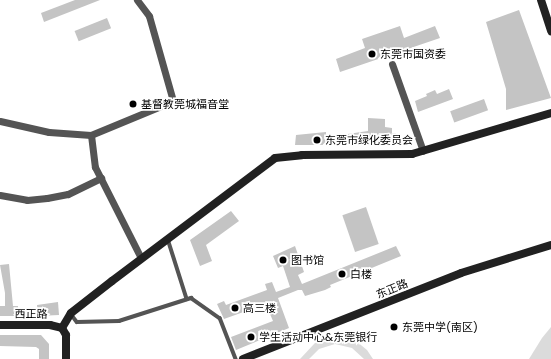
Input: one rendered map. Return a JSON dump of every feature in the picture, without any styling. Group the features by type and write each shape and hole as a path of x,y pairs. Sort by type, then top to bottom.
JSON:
{"street":[{"path":"0,121 49,132 91,135 173,101 149,16 137,0"},
{"path":"541,0 551,31"},
{"path":"392,64 422,151"},
{"path":"66,359 66,335 62,328 71,313 167,237 275,158 302,155 389,156 422,151 551,113"},
{"path":"91,135 95,167 141,258"},
{"path":"0,195 27,200 47,198 68,194 100,178"},
{"name":"东正路","path":"242,359 461,273 551,244"},
{"name":"西正路","path":"0,325 50,325 62,328"}],"lane":[{"path":"167,237 187,299"},
{"path":"71,313 73,319 77,322 119,321 187,299 202,303 220,318 236,359"}],"shaded area":[{"path":"551,327 551,359 529,359 542,338"},
{"path":"335,336 356,341 367,350 373,359 364,359 352,348 335,344 319,349 309,359 300,359 315,343"}],"building":[{"path":"75,0 100,0 44,22 41,13"},
{"path":"519,10 551,98 506,110 506,89 486,22"},
{"path":"107,18 111,28 79,41 75,31"},
{"name":"东莞市国资委","path":"400,26 404,38 435,26 440,38 340,72 336,59 365,48 362,39"},
{"path":"449,89 453,99 418,112 415,101 427,96 426,94 435,90 437,94"},
{"path":"484,99 488,110 454,123 450,111"},
{"path":"368,118 385,119 385,127 392,128 392,133 396,133 396,145 295,145 296,135 326,132 326,135 341,135 368,131"},
{"path":"366,207 379,244 355,252 342,215"},
{"path":"231,211 239,221 206,245 212,261 200,266 190,240"},
{"path":"295,246 304,272 298,275 302,284 396,246 401,256 330,285 331,287 325,290 305,296 302,290 298,290 278,298 289,328 236,350 231,337 273,321 270,314 275,312 271,302 224,319 217,304 224,301 226,305 267,290 265,284 272,282 276,292 290,287 283,266 278,268 273,256"},
{"path":"9,264 13,306 18,306 18,316 0,316 0,306 5,306 5,293 0,265"},
{"path":"58,302 59,315 38,316 37,305"},
{"path":"0,335 41,335 49,344 49,359 39,359 39,349 36,347 0,346"}],"place":[{"name":"东莞市国资委","path":"372,54"},
{"name":"基督教莞城福音堂","path":"133,104"},
{"name":"东莞市绿化委员会","path":"317,140"},
{"name":"图书馆","path":"283,260"},
{"name":"白楼","path":"342,274"},
{"name":"高三楼","path":"235,308"},
{"name":"东莞中学(南区)","path":"394,327"},
{"name":"学生活动中心&东莞银行","path":"251,337"}]}
